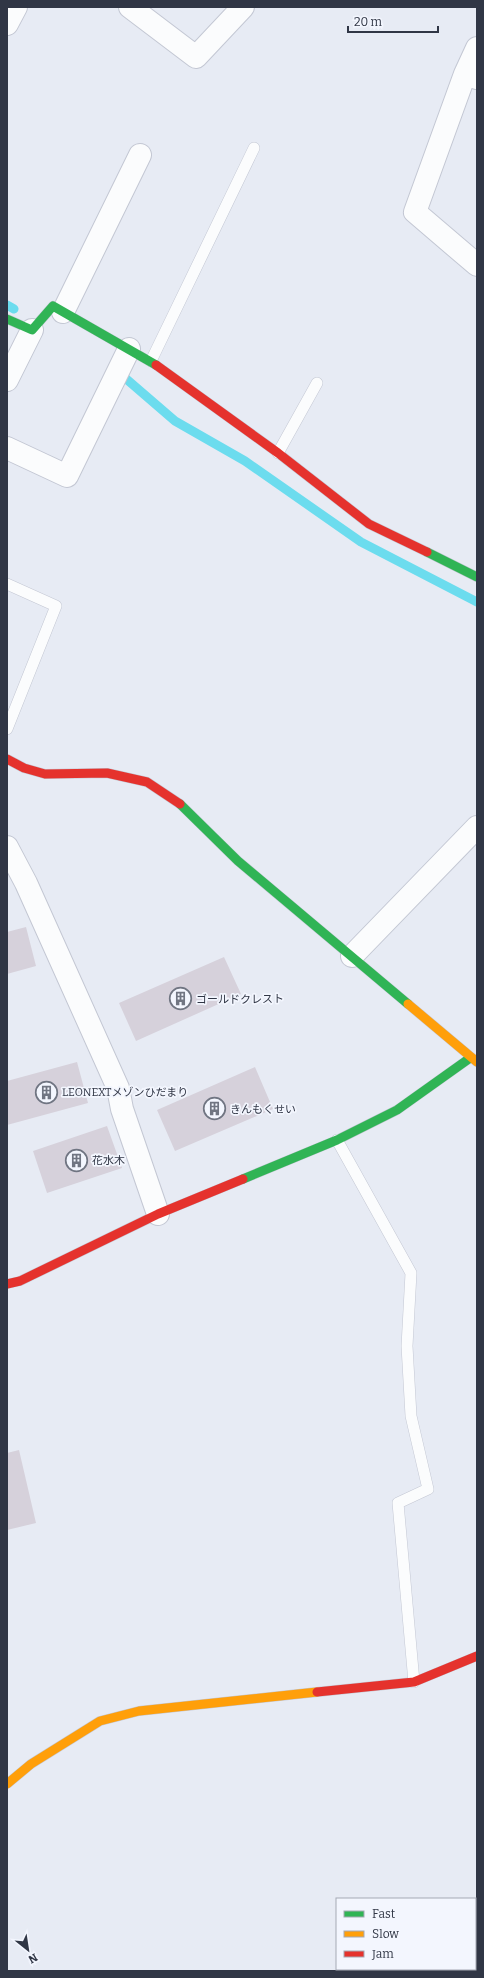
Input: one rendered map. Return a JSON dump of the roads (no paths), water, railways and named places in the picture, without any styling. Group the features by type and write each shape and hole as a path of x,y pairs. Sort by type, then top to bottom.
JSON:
{"street":[{"path":"7,24 16,7"},
{"path":"130,7 196,57 243,7"},
{"path":"477,48 471,76 415,212 477,264"},
{"path":"63,312 140,155"},
{"path":"7,380 32,330 53,306 151,362 278,453 369,524 477,578"},
{"path":"7,319 32,330"},
{"path":"7,448 67,476 129,349"},
{"path":"7,759 24,768 44,774 107,773 147,782 180,804 238,861 474,1060 397,1110 337,1140 158,1214 20,1281 7,1284"},
{"path":"352,956 477,827"},
{"path":"7,847 26,883 118,1088 122,1109 158,1214"},
{"path":"7,1784 31,1764 100,1721 139,1711 414,1682 477,1656"}],"lane":[{"path":"151,362 254,148"},
{"path":"278,453 317,383"},
{"path":"7,584 56,606 7,729"},
{"path":"337,1140 411,1273 407,1346 411,1416 428,1489 398,1503 414,1682"}],"waterway":[{"path":"7,305 14,309"},
{"path":"124,377 175,421 245,461 361,542 477,602"}],"place":[{"name":"ゴールドクレスト","path":"180,999"},
{"name":"LEONEXTメゾンひだまり","path":"46,1092"},
{"name":"きんもくせい","path":"215,1109"},
{"name":"花水木","path":"77,1160"}]}
